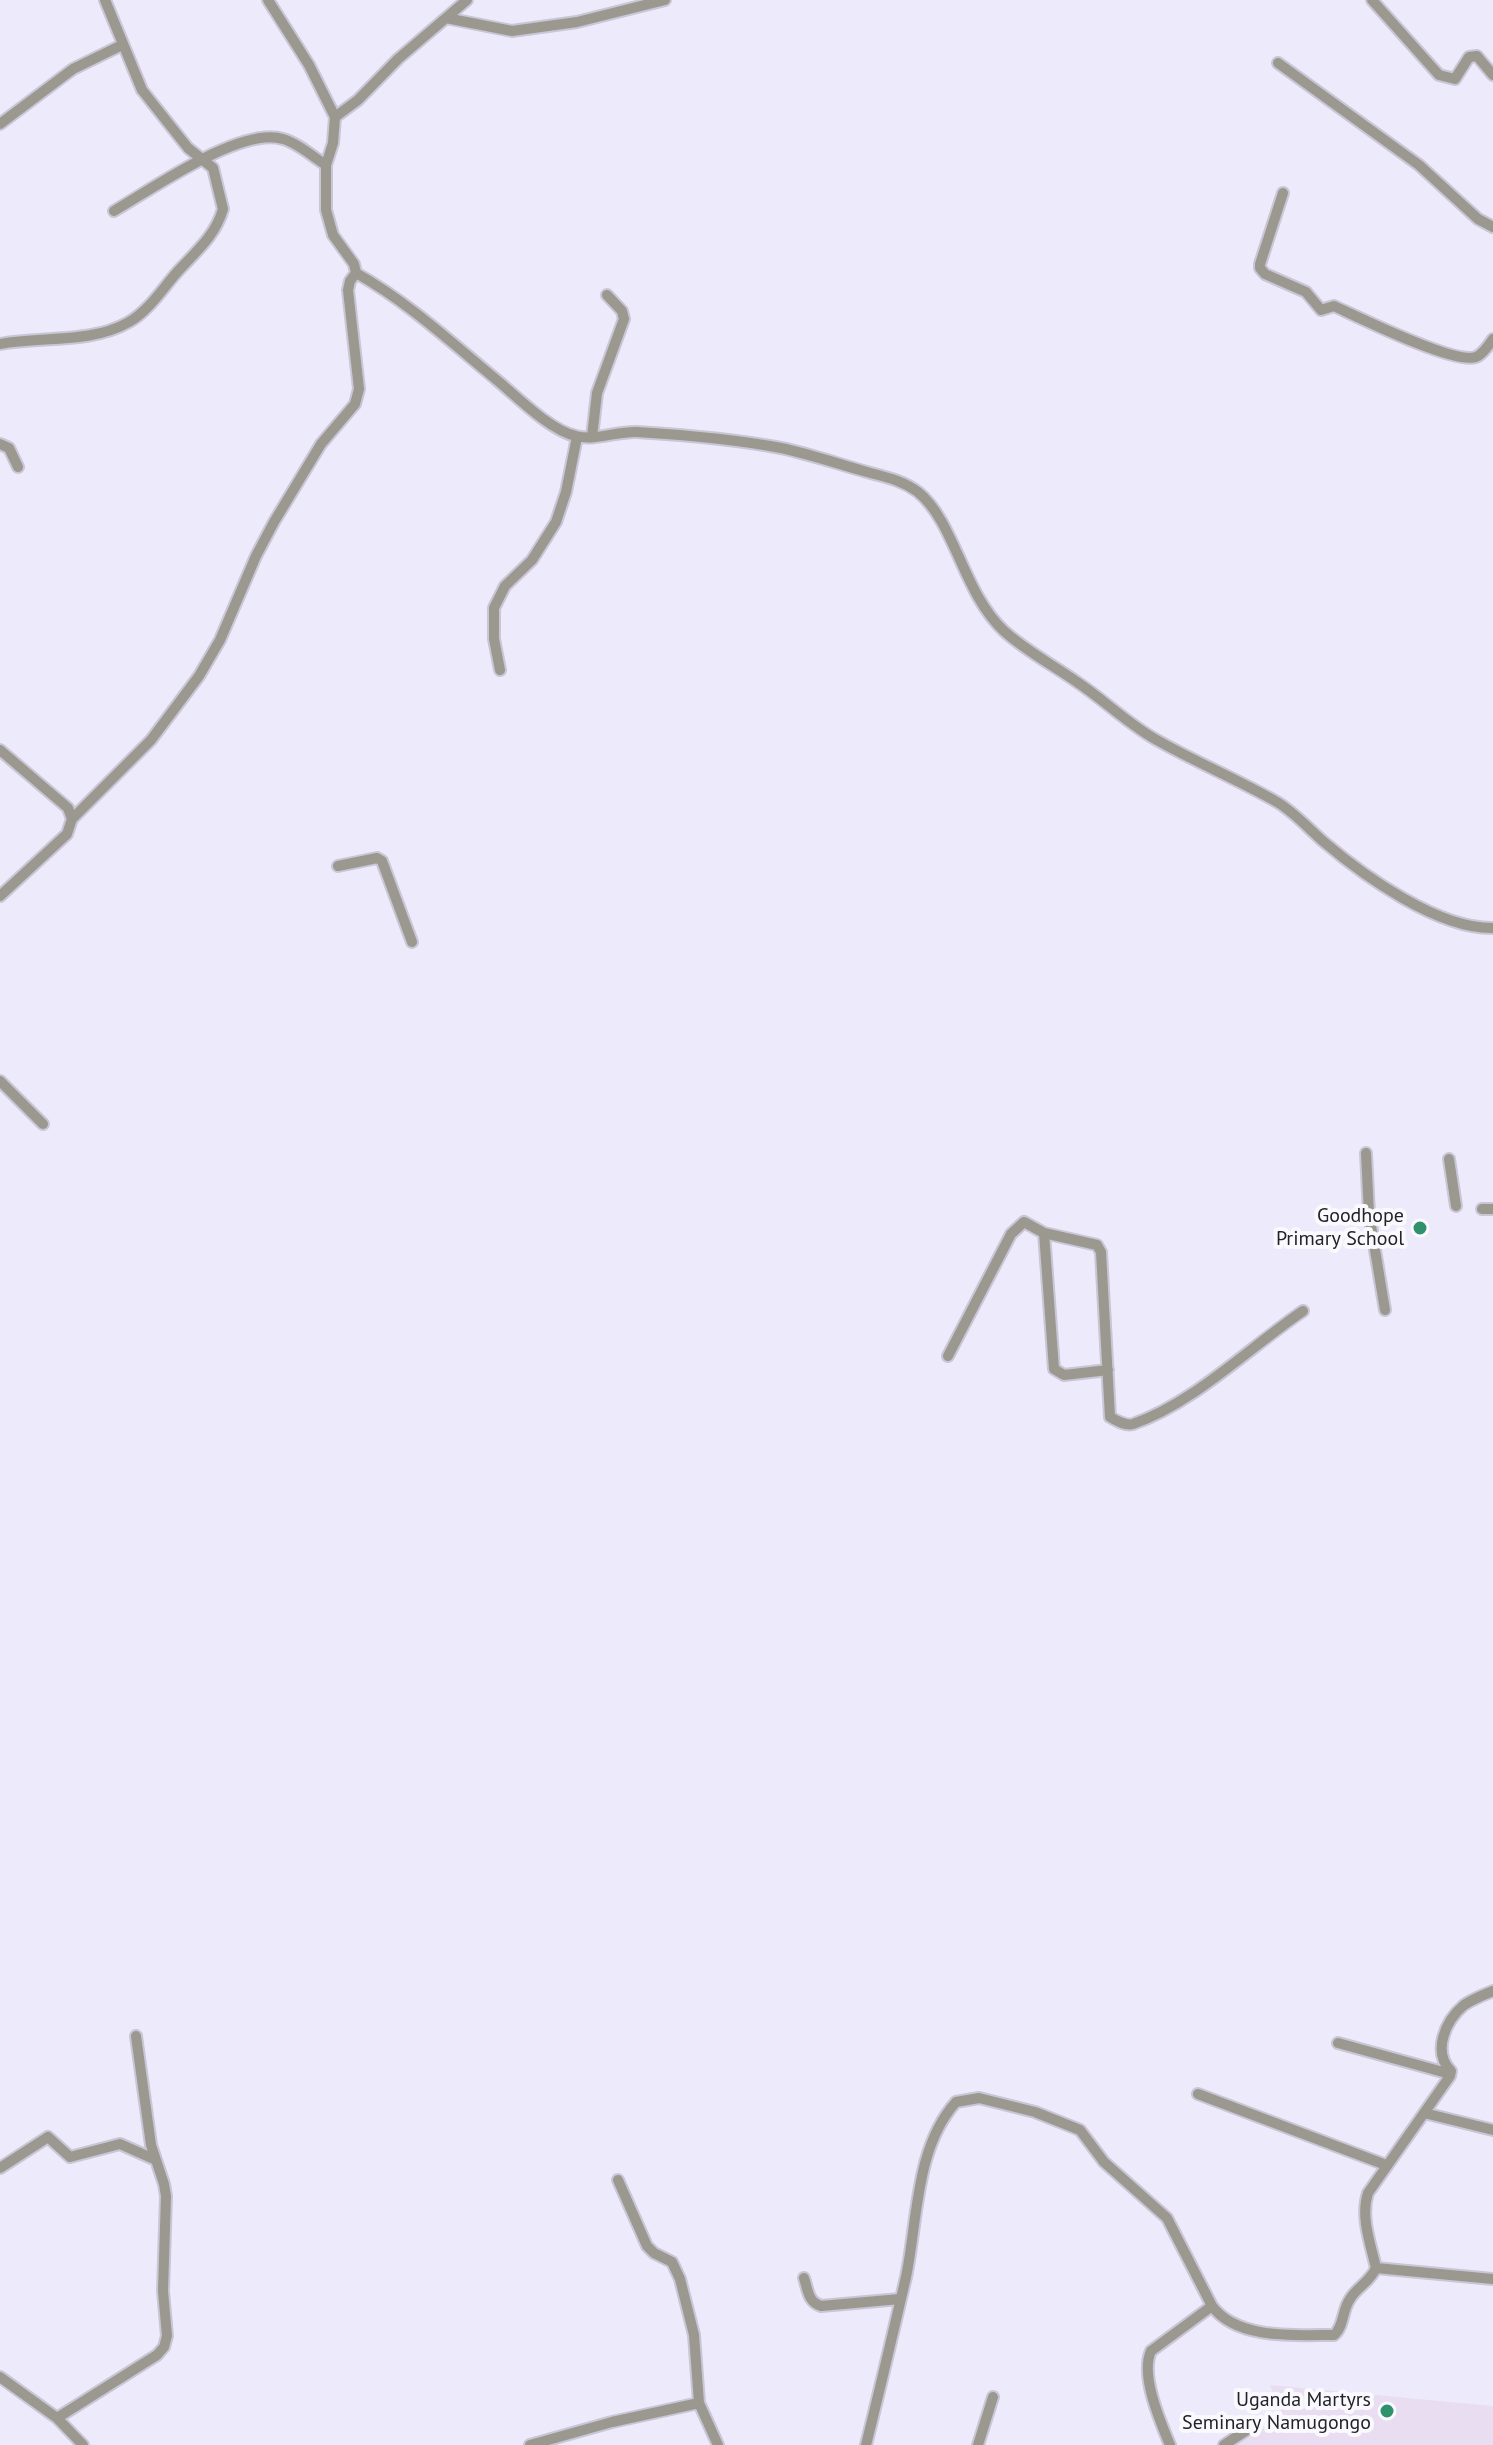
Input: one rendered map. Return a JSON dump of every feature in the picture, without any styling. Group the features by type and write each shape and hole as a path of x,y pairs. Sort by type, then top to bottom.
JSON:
{"street":[{"path":"0,344 85,336 130,322 208,241 222,214 213,168 188,148 142,90 105,0"},
{"path":"268,0 309,65 335,117 333,143 326,165 326,210 333,235 354,264 356,273 378,285 420,317 545,420 577,437 632,432 781,448 898,480 928,502 986,612 1031,652 1152,737 1279,803 1348,862 1396,894 1444,917 1493,928"},
{"path":"335,117 358,100 398,59 467,0"},
{"path":"446,18 512,31 577,22 665,0"},
{"path":"1372,0 1439,75 1455,79 1469,57 1477,56 1493,75"},
{"path":"0,124 73,69 122,45"},
{"path":"1278,63 1419,165 1478,219 1493,227"},
{"path":"114,211 191,164 255,137 283,139 326,165"},
{"path":"1283,193 1260,264 1265,274 1306,292 1321,310 1334,306 1425,346 1467,358 1476,357 1493,339"},
{"path":"0,896 67,834 72,819 143,749 199,676 220,640 274,522 321,444 355,404 359,389 348,290 356,273"},
{"path":"592,437 597,393 624,319 622,311 607,295"},
{"path":"500,670 494,639 494,608 505,586 532,560 556,522 566,492 577,437"},
{"path":"0,444 9,448 18,467"},
{"path":"0,750 68,808 72,819"},
{"path":"338,866 377,858 382,861 412,942"},
{"path":"0,1081 43,1124"},
{"path":"1366,1153 1369,1214 1385,1310"},
{"path":"1449,1159 1456,1206"},
{"path":"948,1356 1017,1227 1024,1222 1044,1233 1097,1245 1101,1252 1110,1417 1130,1425 1161,1411 1226,1369 1303,1311"},
{"path":"1044,1233 1054,1369 1064,1375 1108,1370"},
{"path":"866,2445 900,2299 917,2205 937,2130 956,2102 979,2098 1035,2112 1080,2130 1104,2162 1167,2218 1219,2317 1245,2328 1289,2335 1334,2335 1340,2330 1348,2301 1365,2285 1376,2268 1365,2208 1368,2193 1450,2076 1451,2071 1442,2061 1441,2050 1449,2024 1468,2002 1493,1991"},
{"path":"57,2418 157,2355 164,2347 167,2336 163,2291 166,2196 151,2145 136,2036"},
{"path":"1338,2043 1450,2076"},
{"path":"1198,2094 1386,2165"},
{"path":"1424,2113 1493,2130"},
{"path":"0,2168 48,2137 70,2157 120,2144 156,2160"},
{"path":"618,2180 647,2246 672,2262 680,2279 694,2335 699,2403 718,2445"},
{"path":"1376,2268 1493,2279"},
{"path":"804,2278 813,2304 821,2306 900,2299"},
{"path":"1170,2445 1149,2380 1147,2360 1151,2351 1212,2306"},
{"path":"0,2377 57,2418 83,2445"},
{"path":"978,2445 993,2397"},
{"path":"530,2445 612,2422 699,2403"},
{"path":"1224,2445 1247,2430"}],"shaded area":[{"name":"Uganda Martyrs Seminary Namugongo","path":"1270,2385 1493,2406 1493,2445 1237,2445 1283,2416"}],"place":[{"name":"Goodhope Primary School","path":"1420,1228"},
{"name":"Uganda Martyrs Seminary Namugongo","path":"1387,2411"}]}
